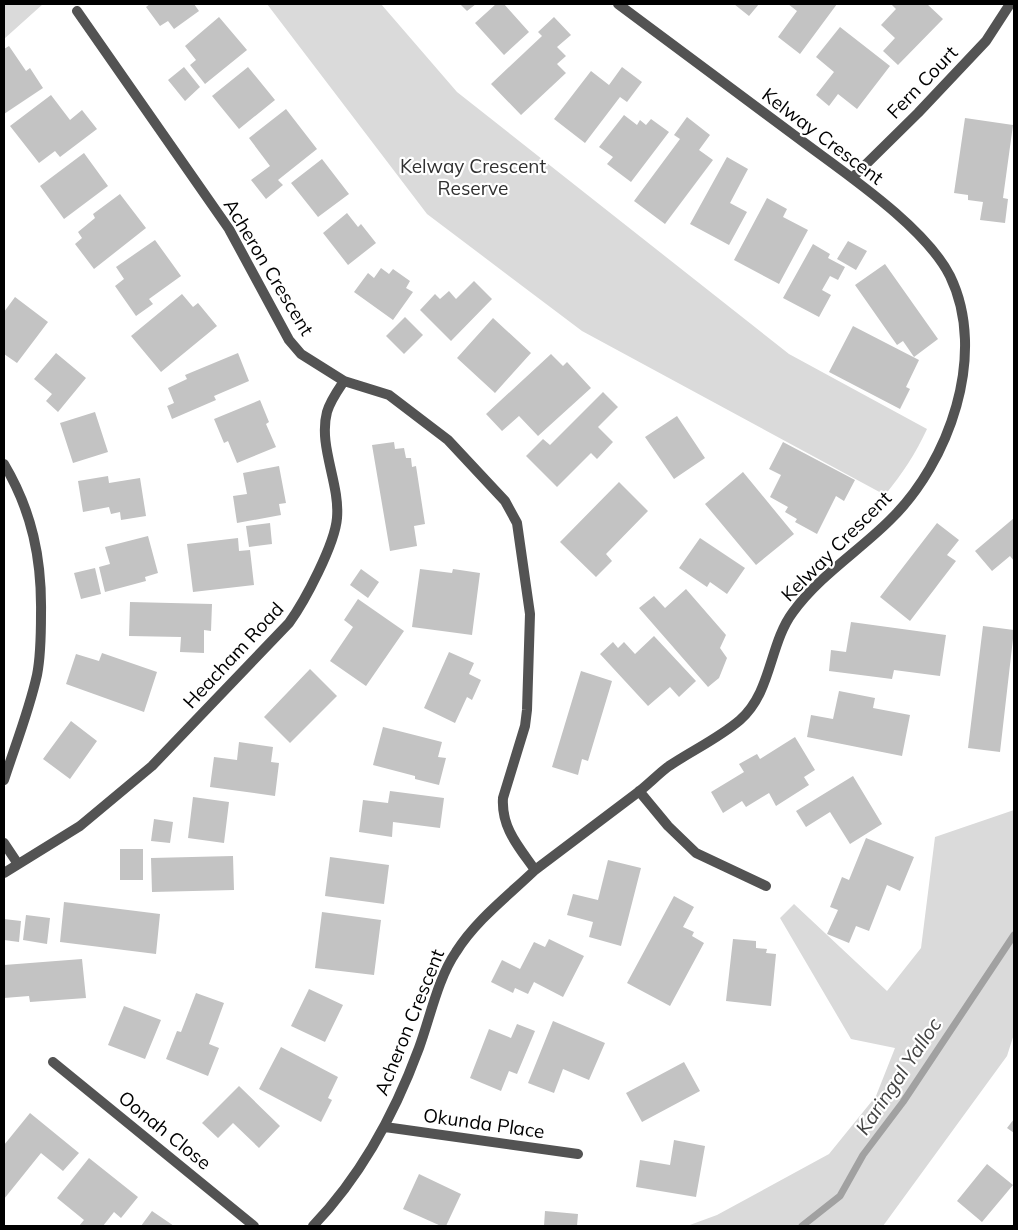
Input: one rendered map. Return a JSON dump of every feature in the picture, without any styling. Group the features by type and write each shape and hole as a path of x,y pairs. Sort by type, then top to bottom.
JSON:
{"street":[{"name":"Kelway Crescent","path":"535,870 668,768 743,718 756,700 764,684 782,632 791,614 806,596 892,519 922,478 950,425 964,371 966,338 961,306 950,276 934,252 917,233 852,178 618,4"},
{"name":"Fern Court","path":"852,178 918,113 986,40 1010,4"},
{"name":"Acheron Crescent","path":"77,11 229,229 289,340 301,354 344,381 389,395 448,440 497,492 514,517 520,538 530,614 531,642 526,726 502,810 506,826 535,870 468,934 454,953 412,1067 385,1127 369,1155 313,1226"},
{"name":"Heacham Road","path":"4,873 80,826 152,766 276,637 299,609 332,536 337,519 337,500 325,422 328,409 344,381"},
{"path":"4,464 28,512 38,549 42,581 41,633 37,673 4,780"},
{"path":"639,791 668,826 696,853 766,886"},
{"path":"4,843 18,864"},
{"name":"Oonah Close","path":"52,1062 254,1226"},
{"name":"Okunda Place","path":"385,1127 578,1154"}],"green space":[{"path":"4,4 43,4 4,39"},
{"name":"Kelway Crescent Reserve","path":"267,4 381,4 457,92 789,354 927,429 903,471 885,495 582,331 427,214"},
{"path":"1014,810 1014,1034 1007,1056 883,1226 687,1226 717,1215 829,1154 876,1096 895,1048 851,1039 780,918 794,904 887,991 921,948 935,837"}],"building":[{"path":"150,4 194,4 199,11 174,29 168,21 160,26 146,7"},
{"path":"460,4 476,4 467,11"},
{"path":"496,4 504,4 529,32 504,55 475,23"},
{"path":"734,4 759,4 749,16"},
{"path":"788,4 837,4 800,54 778,37 797,11"},
{"path":"891,4 927,4 943,19 898,65 883,51 895,38 881,25 896,9"},
{"path":"219,17 247,50 205,84 190,65 196,60 185,46"},
{"path":"554,17 571,35 557,47 566,56 557,64 566,73 521,115 491,84 542,36 538,32"},
{"path":"840,27 890,66 857,109 838,94 829,106 816,95 834,72 816,57"},
{"path":"9,46 26,71 30,68 43,88 4,114 4,49"},
{"path":"184,67 200,87 185,101 168,80"},
{"path":"248,67 275,100 239,129 212,96"},
{"path":"622,67 642,82 627,102 620,97 585,143 554,119 591,71 609,85"},
{"path":"51,95 70,120 82,110 97,129 60,157 55,151 39,163 10,126"},
{"path":"286,109 317,149 278,180 283,185 266,199 251,180 270,166 249,138"},
{"path":"624,115 637,125 640,120 646,125 651,119 669,132 631,182 607,164 613,157 599,147"},
{"path":"687,117 710,135 699,150 713,160 665,224 634,201 680,139 674,135"},
{"path":"965,118 1013,125 1003,198 1008,199 1005,223 980,220 983,202 968,200 968,195 954,193"},
{"path":"84,153 108,186 64,219 40,186"},
{"path":"727,157 748,169 730,203 747,212 729,245 690,224"},
{"path":"322,159 349,194 318,217 291,183"},
{"path":"120,194 146,228 94,269 75,244 82,238 78,232 95,218 93,214"},
{"path":"767,198 787,209 783,217 808,230 779,284 734,260"},
{"path":"347,213 358,227 361,224 376,243 348,265 323,233"},
{"path":"155,240 181,276 149,299 153,304 136,316 115,286 124,279 116,267"},
{"path":"848,241 867,251 856,270 837,259"},
{"path":"813,244 830,254 828,258 845,267 838,280 830,276 822,290 831,295 819,317 783,298"},
{"path":"885,264 938,339 914,357 903,341 897,345 855,285"},
{"path":"381,268 389,274 393,269 410,281 406,288 413,292 393,320 354,292 368,273 374,278"},
{"path":"474,281 492,299 451,341 420,310 435,294 440,299 449,291 456,299"},
{"path":"182,294 193,307 198,303 217,326 161,372 131,336"},
{"path":"15,297 48,322 17,363 4,354 4,312"},
{"path":"405,317 423,335 404,354 386,336"},
{"path":"493,318 531,353 495,393 457,358"},
{"path":"853,326 919,360 906,387 910,389 900,409 829,372"},
{"path":"56,353 86,378 58,412 46,401 52,394 34,379"},
{"path":"238,353 249,381 214,396 216,400 172,419 167,406 174,403 168,388 187,379 185,375"},
{"path":"551,354 563,366 567,362 591,388 538,436 519,416 502,431 486,414"},
{"path":"603,392 618,407 598,427 613,442 597,459 591,453 557,487 526,456 543,439 550,445"},
{"path":"260,400 269,422 266,424 276,447 237,463 228,441 224,443 214,419"},
{"path":"95,412 108,452 73,463 60,423"},
{"path":"677,416 705,458 674,479 645,437"},
{"path":"394,442 395,449 404,448 406,458 411,458 412,467 416,466 425,524 414,526 417,546 390,551 372,445"},
{"path":"783,442 855,480 844,501 836,496 817,534 795,522 797,519 785,512 788,507 770,497 781,475 769,469"},
{"path":"279,466 286,503 279,504 281,515 237,523 233,496 247,494 243,473"},
{"path":"743,472 794,534 756,565 705,504"},
{"path":"108,476 109,483 140,478 146,516 121,520 120,512 111,514 109,507 83,512 78,481"},
{"path":"619,482 648,511 606,554 612,561 596,577 560,542"},
{"path":"1014,518 1014,561 1010,556 992,571 975,551"},
{"path":"270,523 272,544 249,547 246,526"},
{"path":"937,523 959,540 947,555 956,561 910,621 880,597"},
{"path":"148,536 158,573 145,577 146,581 105,592 99,567 110,564 105,547"},
{"path":"238,538 239,551 250,550 254,585 193,592 187,544"},
{"path":"700,538 745,568 727,594 710,582 707,587 679,568"},
{"path":"95,568 101,594 81,599 74,573"},
{"path":"361,569 379,582 368,598 350,585"},
{"path":"420,569 452,573 453,569 480,573 472,635 412,627"},
{"path":"686,589 726,635 720,648 727,658 719,678 708,687 639,608 654,596 665,608"},
{"path":"358,599 404,631 366,686 330,661 353,627 344,620"},
{"path":"130,602 212,604 211,631 204,630 204,653 180,652 181,637 129,636"},
{"path":"851,622 946,635 940,676 894,670 892,679 829,671 831,650 846,652"},
{"path":"983,626 1014,630 1000,752 968,748"},
{"path":"654,636 696,681 679,697 670,687 648,706 600,654 613,642 618,648 624,642 635,654"},
{"path":"449,652 474,663 469,674 481,680 472,700 467,697 455,723 424,708"},
{"path":"102,653 157,672 144,712 66,684 76,654 99,661"},
{"path":"310,669 337,696 290,743 264,717"},
{"path":"581,671 612,681 588,761 582,759 578,775 552,767"},
{"path":"839,691 875,698 873,708 910,715 902,756 807,737 811,715 833,719"},
{"path":"71,721 97,741 70,779 43,759"},
{"path":"383,727 442,742 438,757 446,758 439,785 415,779 415,776 373,765"},
{"path":"795,737 815,770 804,777 809,785 776,806 769,793 746,807 742,801 723,813 711,792 744,772 739,764 757,754 760,759"},
{"path":"239,742 273,747 271,762 279,763 275,796 210,787 214,757 237,760"},
{"path":"853,776 882,824 850,844 830,812 806,827 796,811"},
{"path":"390,791 444,798 440,828 393,822 392,837 359,832 363,800 388,803"},
{"path":"193,797 229,802 224,843 188,838"},
{"path":"154,819 173,822 170,843 151,841"},
{"path":"866,838 914,857 900,891 887,885 869,931 856,926 849,943 827,934 838,910 830,907 842,877 849,880"},
{"path":"120,849 143,849 143,880 120,880"},
{"path":"233,856 234,890 152,892 151,858"},
{"path":"330,857 389,865 384,904 325,896"},
{"path":"608,860 641,868 621,946 589,937 593,922 567,915 573,894 598,900"},
{"path":"674,896 694,907 683,927 694,932 692,936 704,943 670,1006 627,983"},
{"path":"64,902 160,914 156,954 60,942"},
{"path":"322,912 381,920 374,975 315,968"},
{"path":"26,915 50,918 47,944 23,940"},
{"path":"4,919 21,921 19,942 4,940"},
{"path":"549,939 584,956 563,997 534,982 528,994 515,988 513,993 491,982 502,960 520,969 534,942 545,947"},
{"path":"733,939 756,941 756,948 767,949 766,953 776,954 771,1006 726,1001"},
{"path":"82,959 86,998 30,1002 29,996 4,998 4,965"},
{"path":"309,989 343,1005 325,1042 291,1026"},
{"path":"196,993 224,1003 209,1044 219,1048 208,1076 166,1059 177,1031 181,1032"},
{"path":"124,1006 161,1020 145,1059 108,1045"},
{"path":"553,1021 605,1043 589,1080 563,1069 554,1093 528,1083"},
{"path":"517,1024 535,1031 517,1074 509,1071 501,1091 470,1078 489,1029 511,1038"},
{"path":"281,1047 338,1077 328,1098 332,1100 321,1122 259,1089"},
{"path":"684,1062 700,1091 642,1122 626,1093"},
{"path":"239,1086 280,1126 259,1148 233,1123 218,1138 202,1123"},
{"path":"30,1113 79,1153 63,1171 41,1153 4,1199 4,1145"},
{"path":"1014,1119 1014,1133 1007,1128"},
{"path":"674,1140 705,1146 696,1197 636,1187 640,1160 670,1165"},
{"path":"89,1158 138,1197 121,1218 114,1212 103,1226 79,1226 84,1220 57,1198"},
{"path":"987,1164 1013,1185 982,1222 957,1201"},
{"path":"419,1174 461,1194 446,1226 441,1226 403,1209"},
{"path":"152,1211 174,1226 141,1226"},
{"path":"545,1211 578,1214 577,1226 544,1226"}],"waterway":[{"name":"Karingal Yalloc","path":"802,1226 840,1196 863,1155 903,1102 1014,935"}]}
